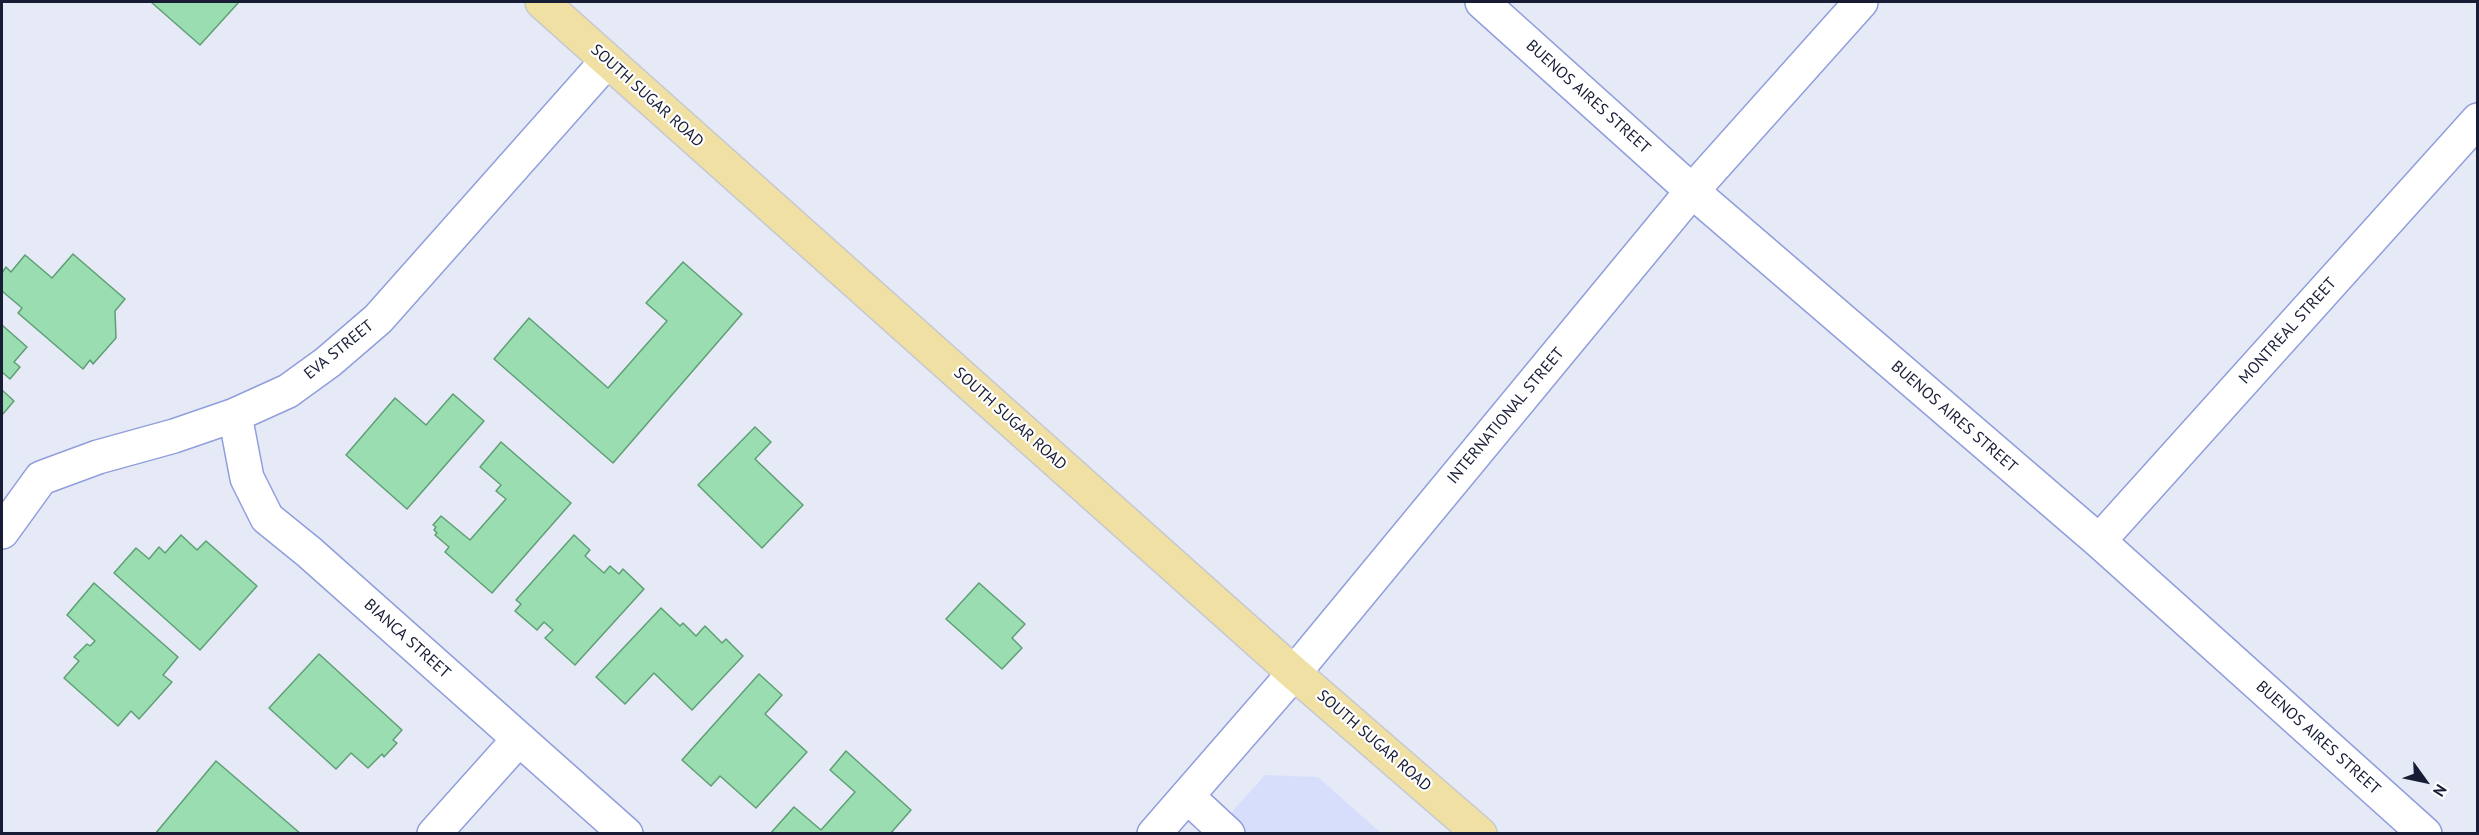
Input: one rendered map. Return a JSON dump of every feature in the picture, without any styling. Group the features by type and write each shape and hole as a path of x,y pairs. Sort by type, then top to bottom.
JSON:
{"main road":[{"name":"SOUTH SUGAR ROAD","path":"542,2 1294,673 1480,834"}],"street":[{"name":"BUENOS AIRES STREET","path":"1482,2 1692,191 2099,541 2425,834"},
{"name":"INTERNATIONAL STREET","path":"1154,834 1294,673 1692,191 1861,2"},
{"name":"EVA STREET","path":"2,532 42,478 98,457 174,436 235,415 288,391 328,362 378,319 607,61"},
{"name":"MONTREAL STREET","path":"2099,541 2478,120"},
{"name":"BIANCA STREET","path":"235,415 247,478 267,518 309,552 626,834"},
{"path":"434,834 519,739"},
{"path":"1186,796 1228,834"}],"shaded area":[{"path":"1265,775 1318,777 1381,833 1212,834"}],"building":[{"path":"151,2 239,2 200,45"},
{"path":"73,254 125,299 115,311 116,338 93,364 90,360 83,369 18,313 22,308 2,291 2,273 6,267 11,272 25,255 52,278"},
{"path":"683,262 742,314 613,463 494,359 529,318 608,388 667,321 646,303"},
{"path":"2,325 27,347 14,362 20,367 10,379 2,372"},
{"path":"2,390 14,401 2,415"},
{"path":"453,394 484,421 407,509 346,455 395,398 426,425"},
{"path":"755,427 771,442 755,459 803,505 762,548 698,485"},
{"path":"501,442 571,503 492,593 445,552 449,547 435,535 436,527 433,525 441,516 470,540 506,499 496,491 501,485 480,467"},
{"path":"181,535 197,550 206,541 257,586 200,650 114,573 136,548 149,559 159,547 165,553"},
{"path":"574,535 590,550 585,556 604,573 610,566 619,574 623,569 644,589 575,665 545,638 553,630 544,622 537,630 515,611 521,604 516,600"},
{"path":"94,583 178,657 163,675 172,682 139,719 131,711 118,726 64,678 79,661 74,657 87,644 90,646 95,641 67,615"},
{"path":"979,583 1025,624 1012,638 1022,648 1002,669 946,619"},
{"path":"661,608 680,626 683,623 696,636 705,626 722,643 726,639 743,656 692,710 654,673 625,704 596,677"},
{"path":"319,654 402,730 393,740 397,743 384,757 382,754 368,768 351,753 336,769 269,708"},
{"path":"759,674 782,695 765,714 807,752 756,808 720,776 711,786 682,760"},
{"path":"846,751 911,810 890,834 770,834 794,807 821,830 855,792 830,770"},
{"path":"216,761 301,834 155,834"}]}
